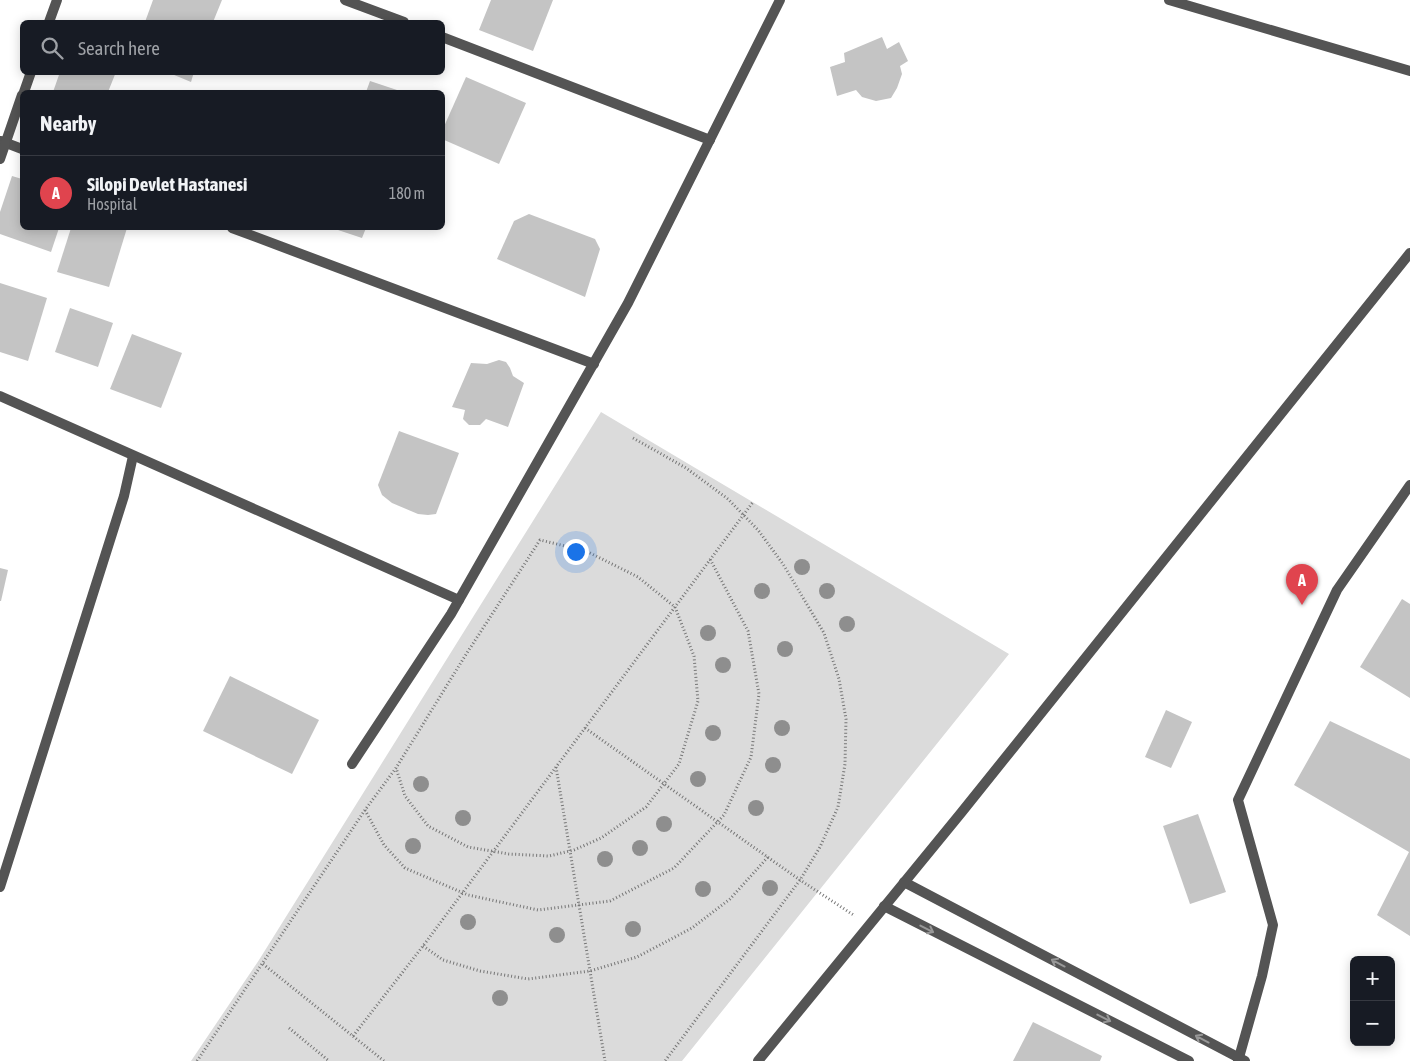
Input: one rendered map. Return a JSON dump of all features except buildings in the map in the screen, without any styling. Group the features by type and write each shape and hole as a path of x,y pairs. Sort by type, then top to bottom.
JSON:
{"street":[{"path":"50,20 57,0"},
{"path":"345,0 399,20"},
{"path":"352,764 459,600 594,364 628,303 780,0"},
{"path":"1169,0 1410,71"},
{"path":"445,38 710,140"},
{"path":"24,90 30,75"},
{"path":"0,159 3,141 20,101"},
{"path":"3,141 20,148"},
{"path":"237,230 594,364"},
{"path":"758,1061 1410,252"},
{"path":"0,396 459,600"},
{"path":"0,887 124,496 133,456"},
{"path":"904,882 1240,1060 1273,925 1238,800 1337,590 1410,485"},
{"path":"884,906 1189,1061"}],"path":[{"path":"633,438 686,468 728,499 758,530 783,564 824,634 839,679 846,719 845,764 838,807 820,847 800,880 665,1061"},
{"path":"353,1036 463,893 753,502"},
{"path":"197,1061 365,810 396,768 540,540 586,551 638,577 675,607 694,656 698,701 679,764 646,807 601,838 570,852 549,856 493,852 468,847 428,826 405,796 396,768"},
{"path":"365,810 384,845 405,868 463,893 538,910 610,901 674,868 724,815 751,757 759,694 748,631 710,559"},
{"path":"585,728 800,880 869,925"},
{"path":"556,767 606,1061"},
{"path":"423,946 444,960 462,966 528,979 590,971 637,956 692,928 730,898 768,857"},
{"path":"263,964 384,1061"},
{"path":"289,1028 327,1060"}],"shaded area":[{"path":"601,412 1009,654 682,1061 191,1061 259,960"}],"place":[{"name":"Silopi Devlet Hastanesi","path":"1302,605"}]}
